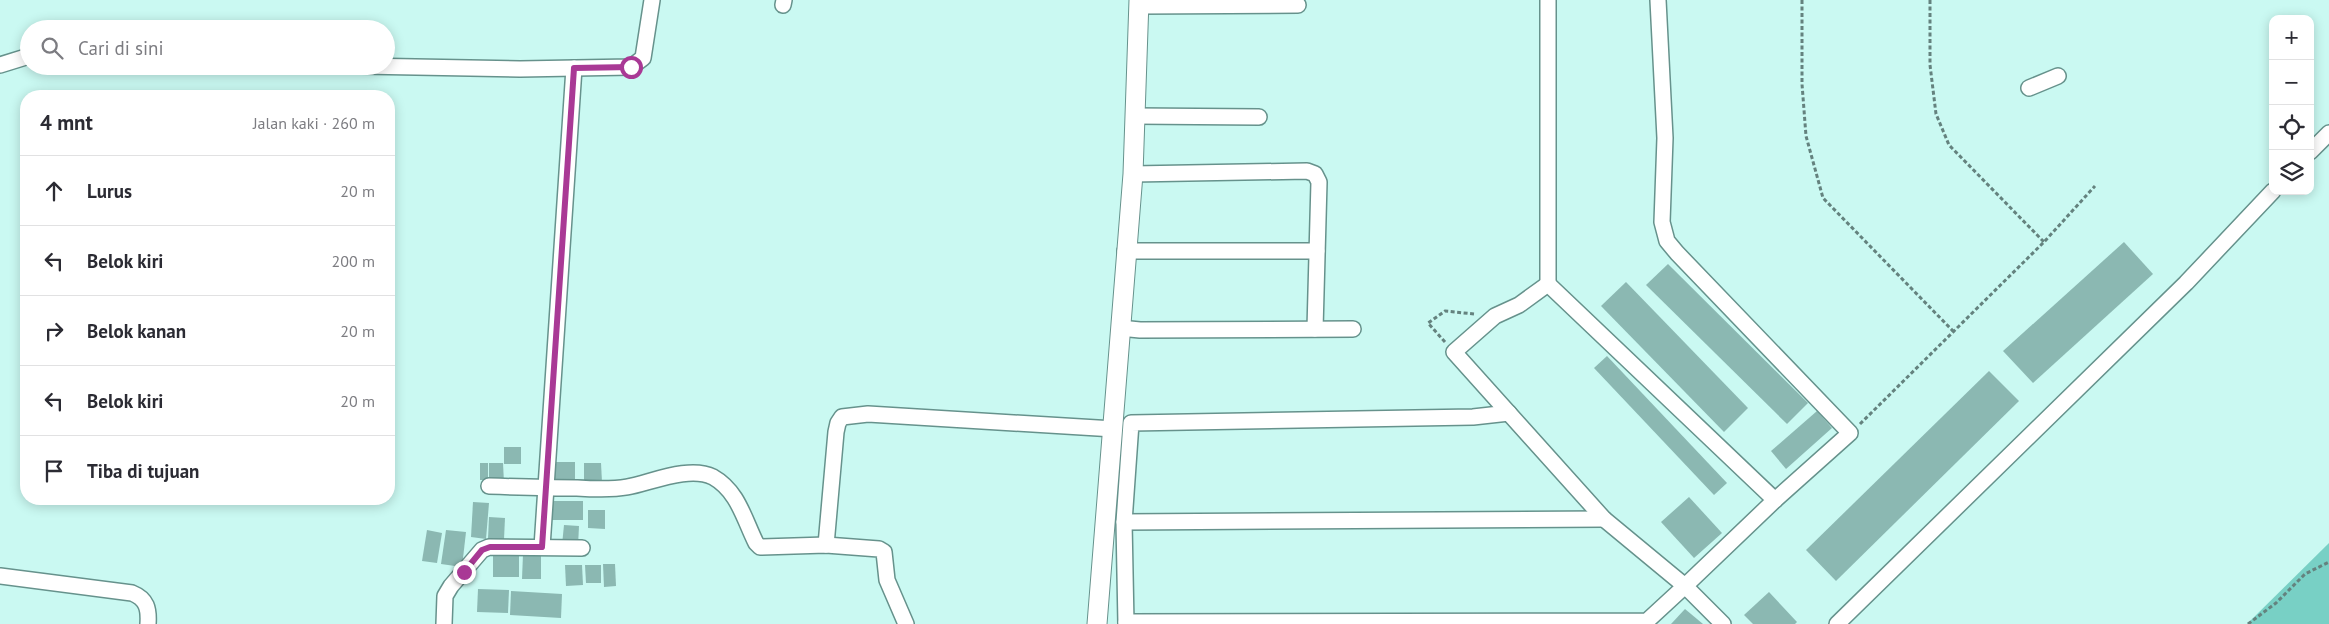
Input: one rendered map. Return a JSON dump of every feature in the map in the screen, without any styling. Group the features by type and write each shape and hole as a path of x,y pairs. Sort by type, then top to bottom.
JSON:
{"street":[{"path":"395,67 520,69 631,67 644,58 652,0"},
{"path":"1548,0 1548,284 1775,500"},
{"path":"1510,414 1473,417 1131,423 1124,522 1126,623 1646,622 1775,500 1850,433 1683,260 1668,240 1662,222 1665,138 1658,0"},
{"path":"1097,624 1114,429 1125,251 1133,174 1139,3 1298,5"},
{"path":"0,65 20,59"},
{"path":"542,547 574,68"},
{"path":"2029,88 2058,76"},
{"path":"1135,116 1259,117"},
{"path":"2312,150 2329,133"},
{"path":"1133,174 1307,171 1315,174 1319,182 1315,328"},
{"path":"1838,624 2186,283 2269,195"},
{"path":"1125,251 1317,251"},
{"path":"1548,284 1519,305 1495,316 1454,352 1604,519 1685,586 1723,624"},
{"path":"1120,328 1140,330 1353,328"},
{"path":"826,545 836,432 838,423 842,418 849,415 868,414 1114,429"},
{"path":"489,486 547,488 627,487 660,478 704,474 713,478 741,506 756,543 760,547 826,545 879,549 884,552 887,580 906,624"},
{"path":"1124,522 1604,519"},
{"path":"444,624 445,596 456,579 482,550 490,547 582,548"},
{"path":"0,576 132,593 140,597 147,604 148,624"}],"path":[{"path":"1802,0 1802,84 1806,136 1823,198 1953,331"},
{"path":"1930,0 1930,65 1934,104 1948,145 2044,242"},
{"path":"1850,433 2044,242 2095,186"},
{"path":"1454,352 1428,323 1445,311 1495,316"},
{"path":"2248,624 2276,603 2305,574 2329,562"}],"shaded area":[{"path":"2329,543 2329,624 2247,624"}],"building":[{"path":"2124,242 2153,274 2033,383 2003,351"},
{"path":"1668,264 1808,403 1787,424 1646,285"},
{"path":"1626,282 1748,408 1724,432 1601,306"},
{"path":"1607,356 1727,483 1714,495 1594,368"},
{"path":"1989,371 2019,401 1836,581 1806,550"},
{"path":"1817,411 1832,428 1786,469 1771,451"},
{"path":"504,447 521,447 521,464 504,464"},
{"path":"551,462 575,462 575,483 551,483"},
{"path":"480,463 488,463 488,480 480,480"},
{"path":"489,463 503,463 504,483 489,483"},
{"path":"584,463 601,463 602,482 584,482"},
{"path":"1689,497 1722,533 1694,558 1661,522"},
{"path":"551,501 583,501 583,520 551,520"},
{"path":"473,502 489,503 486,539 471,537"},
{"path":"588,510 605,510 605,529 588,528"},
{"path":"489,517 505,518 504,539 488,539"},
{"path":"564,525 579,526 578,546 562,545"},
{"path":"427,530 442,533 437,563 422,561"},
{"path":"446,530 466,532 462,567 441,564"},
{"path":"493,552 519,552 519,577 493,577"},
{"path":"523,554 541,554 541,579 522,579"},
{"path":"603,564 615,564 616,586 604,587"},
{"path":"565,565 582,565 583,585 566,586"},
{"path":"585,565 601,565 601,583 586,583"},
{"path":"478,589 509,590 508,613 477,612"},
{"path":"511,591 562,594 561,618 510,615"},
{"path":"1769,592 1797,622 1795,624 1753,624 1744,615"},
{"path":"1685,609 1703,624 1671,624"}],"route":[{"path":"464,572 482,550 490,547 542,547 574,68 631,67"}]}
